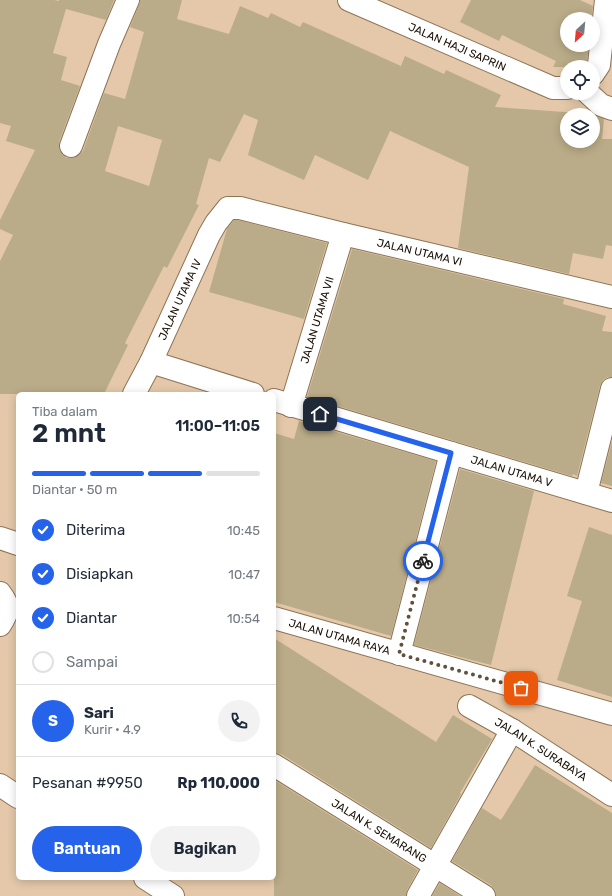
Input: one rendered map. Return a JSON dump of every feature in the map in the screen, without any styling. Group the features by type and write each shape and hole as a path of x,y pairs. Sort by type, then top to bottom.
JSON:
{"street":[{"path":"71,146 109,44 128,0"},
{"path":"600,60 606,0"},
{"name":"JALAN HAJI SAPRIN","path":"354,1 554,88 560,88"},
{"path":"595,100 600,105 612,109"},
{"name":"JALAN UTAMA VI","path":"228,208 240,208 612,297"},
{"name":"JALAN UTAMA IV","path":"135,392 209,235 228,208"},
{"name":"JALAN UTAMA VII","path":"283,403 344,234"},
{"path":"150,362 247,392"},
{"path":"586,493 612,389"},
{"name":"JALAN UTAMA V","path":"283,403 612,501"},
{"path":"399,654 451,453"},
{"path":"0,538 16,543"},
{"path":"0,593 7,604 7,615 0,625"},
{"name":"JALAN UTAMA RAYA","path":"276,619 612,714"},
{"name":"JALAN K. SURABAYA","path":"469,706 512,730 612,795"},
{"path":"418,896 512,730"},
{"name":"JALAN K. SEMARANG","path":"276,766 484,896"},
{"path":"0,785 16,796"},
{"path":"147,880 173,896"}],"building":[{"path":"0,0 114,0 106,20 66,9 53,53 67,57 61,80 80,86 59,142 59,148 66,158 73,158 83,151 104,93 125,99 144,32 130,27 140,0 182,0 177,19 229,34 240,6 268,18 271,13 300,27 303,22 401,66 405,56 444,74 446,70 501,95 495,107 560,112 560,148 600,148 600,117 604,119 602,139 612,139 612,246 606,245 603,259 573,253 569,274 458,248 469,167 390,131 368,180 315,155 304,180 248,155 258,120 244,114 220,162 209,158 196,204 199,205 167,268 164,266 125,343 128,345 105,392 16,392 16,394 0,394 0,261 13,235 0,229 0,220 35,150 6,141 11,126 0,123","holes":["118,126 162,140 149,186 105,171"]},
{"path":"471,0 580,0 593,6 592,12 560,12 560,52 588,52 587,60 560,60 560,67 553,67 556,61 502,35 499,41 460,22"},
{"path":"234,220 327,243 304,319 209,292 227,229"},
{"path":"352,249 564,299 563,304 606,316 602,331 612,332 612,377 608,377 603,380 600,386 577,476 573,474 572,476 307,397"},
{"path":"299,421 436,461 391,636 276,603 276,434 294,439"},
{"path":"612,441 612,486 601,483"},
{"path":"460,469 534,491 491,665 414,645"},
{"path":"589,527 612,535 612,697 557,680 582,601 567,596"},
{"path":"276,639 436,742 453,715 492,739 460,793 461,794 431,848 281,754 276,753"},
{"path":"535,765 612,813 612,896 496,896 495,890 491,885 452,861 482,808 501,820"},
{"path":"276,781 418,870 407,890 406,896 274,896 274,880 276,880"},
{"path":"440,883 460,896 432,896"}],"way so far":[{"path":"423,561 399,654 521,688"}],"route":[{"path":"320,414 451,453 423,561"}]}
